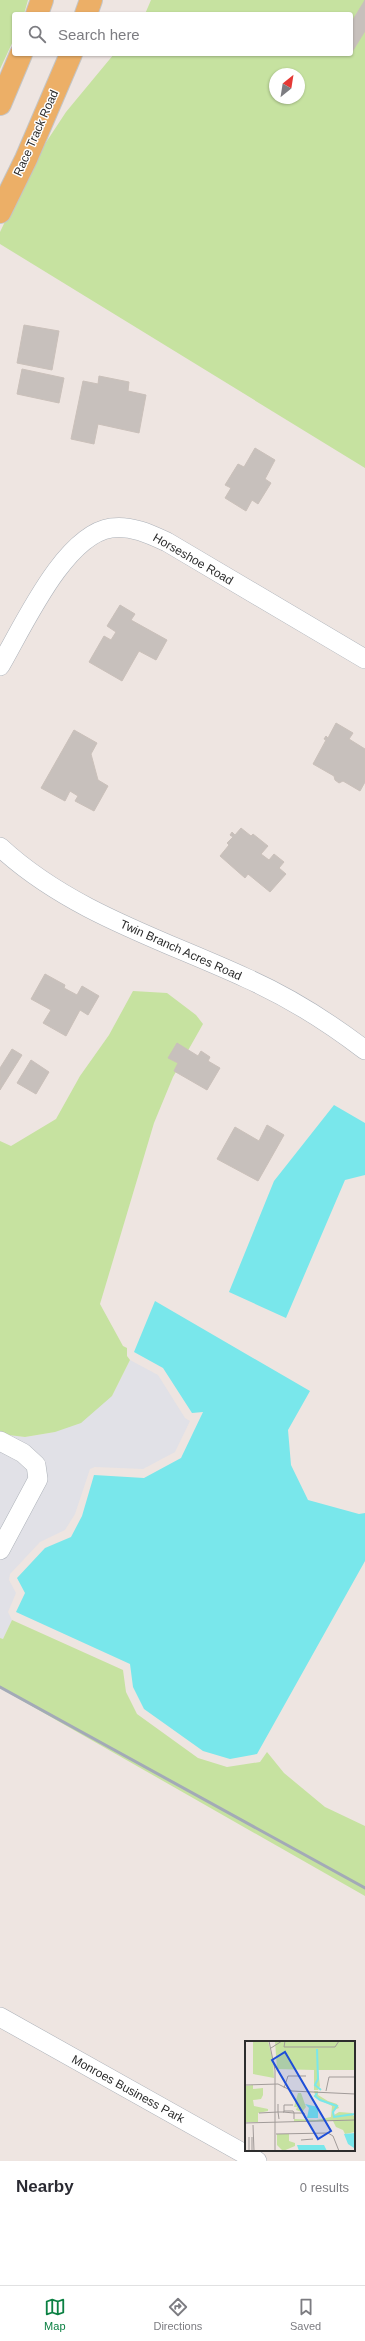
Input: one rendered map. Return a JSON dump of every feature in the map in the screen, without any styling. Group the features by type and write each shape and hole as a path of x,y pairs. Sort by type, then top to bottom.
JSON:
{"main road":[{"path":"38,12 42,0"},
{"path":"87,12 91,0"},
{"path":"0,104 21,56"},
{"name":"Race Track Road","path":"0,212 26,159 70,56"}],"street":[{"name":"Horseshoe Road","path":"0,666 58,567 83,541 111,528 129,528 146,532 167,542 365,659"},
{"name":"Twin Branch Acres Road","path":"0,847 39,879 69,898 103,916 275,992 317,1015 365,1050"},
{"path":"0,1441 23,1453 36,1465 38,1479 0,1550"},
{"name":"Monroes Business Park","path":"0,2018 257,2161"}],"shaded area":[{"path":"130,1360 158,1375 185,1418 190,1421 175,1452 143,1469 95,1467 90,1469 75,1514 65,1530 40,1542 10,1574 9,1580 16,1593 8,1612 12,1620 3,1639 0,1638 0,1434 25,1437 55,1432 112,1396"}],"green space":[{"path":"0,0 28,0 25,12 12,12 12,43 0,69"},
{"path":"151,0 365,0 365,468 0,244 0,232 35,159 66,112 112,56 353,56 353,12 146,12"},
{"path":"133,991 167,993 196,1015 203,1024 173,1077 154,1123 100,1304 123,1346 127,1348 127,1356 130,1360 112,1396 81,1423 55,1432 25,1437 0,1434 0,1141 11,1146 56,1119 80,1076 109,1035"},
{"path":"12,1620 123,1670 126,1692 137,1714 198,1758 227,1767 260,1762 267,1752 284,1773 325,1807 365,1826 365,1896 0,1688 0,1638 3,1639"}],"water":[{"path":"334,1105 365,1123 365,1175 345,1180 286,1318 229,1292 274,1181"},
{"path":"155,1301 310,1391 288,1430 291,1465 308,1500 359,1514 365,1513 365,1561 257,1754 230,1759 203,1751 144,1709 133,1687 130,1664 16,1612 25,1593 17,1578 45,1548 71,1537 82,1516 94,1475 144,1478 181,1458 203,1412 192,1413 163,1368 134,1352"}],"building":[{"path":"365,0 365,31 353,50 353,20"},
{"path":"24,325 59,331 52,370 17,363"},
{"path":"22,369 64,378 59,403 17,394"},
{"path":"99,376 129,382 128,391 146,395 139,433 98,424 94,444 71,439 83,381 98,384"},
{"path":"255,448 275,460 265,479 271,483 258,504 252,500 246,511 225,498 231,488 225,485 238,464 244,467"},
{"path":"120,605 135,614 131,620 167,640 156,660 139,651 122,681 89,662 104,636 111,640 116,632 107,626"},
{"path":"336,723 353,733 349,739 365,749 365,782 360,791 343,781 339,783 335,780 334,776 313,764 326,740 324,739 326,736 328,738"},
{"path":"74,730 97,743 91,754 98,780 108,786 94,811 75,801 78,796 70,791 65,801 41,788"},
{"path":"241,828 251,836 253,834 268,846 261,854 269,860 274,854 284,862 279,868 286,874 270,892 248,874 245,878 220,856 229,845 227,843 233,837 230,835 232,832 235,835"},
{"path":"45,974 65,985 64,988 77,995 82,986 99,996 88,1015 80,1010 66,1036 43,1023 51,1010 31,999"},
{"path":"177,1043 198,1056 201,1051 210,1057 208,1061 220,1068 207,1090 174,1071 178,1063 168,1058"},
{"path":"12,1049 22,1055 0,1090 0,1068"},
{"path":"31,1060 49,1072 36,1094 17,1083"},
{"path":"267,1125 284,1135 258,1181 217,1159 235,1127 259,1141"}],"railway":[{"path":"0,1687 365,1888"}]}
